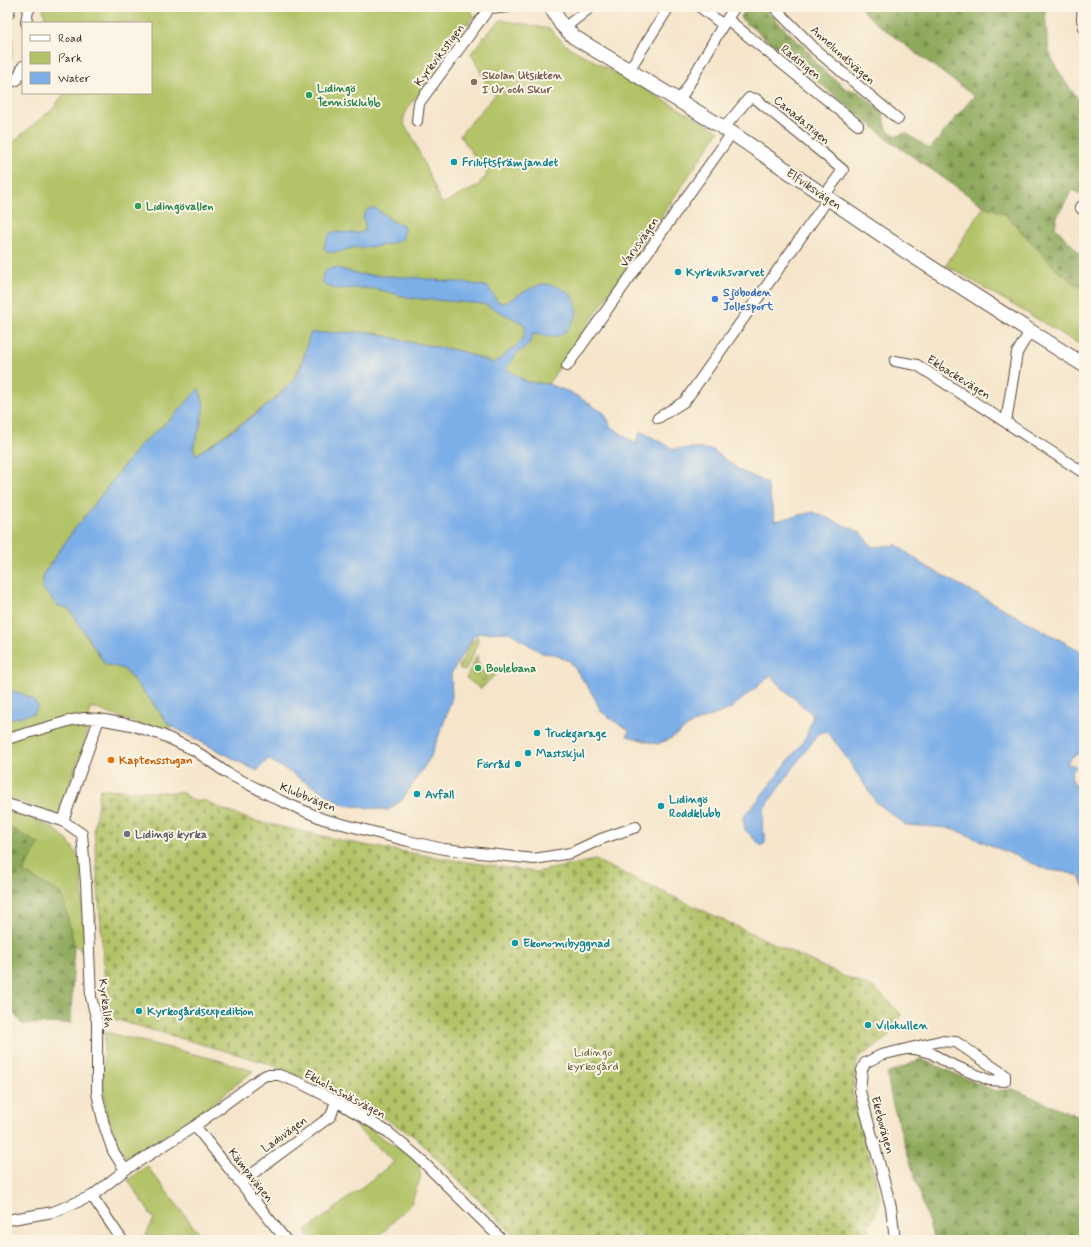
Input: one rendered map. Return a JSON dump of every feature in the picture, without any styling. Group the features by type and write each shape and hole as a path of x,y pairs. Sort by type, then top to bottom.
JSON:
{"street":[{"path":"7,12 8,7"},
{"path":"26,22 28,11 31,7"},
{"name":"Kyrkviksstigen","path":"417,121 419,103 490,7 508,7"},
{"name":"Elfviksvägen","path":"551,7 564,28 574,37 728,130 916,258 1084,365"},
{"path":"564,28 591,7"},
{"path":"629,70 670,7"},
{"name":"Radstigen","path":"700,7 725,22 858,125"},
{"path":"680,100 735,7"},
{"name":"Annelundsvägen","path":"774,7 817,51 898,119"},
{"path":"1083,7 1082,19 1084,28"},
{"path":"7,83 17,80 22,68"},
{"name":"Canadastigen","path":"728,130 749,98 756,99 843,170 826,197"},
{"name":"Varvsvägen","path":"567,366 728,130"},
{"path":"658,418 685,401 826,197"},
{"name":"Ekbackevägen","path":"1006,422 1017,353 1030,331"},
{"name":"Ekbackevägen","path":"895,361 916,365 1084,473"},
{"name":"Klubbvägen","path":"7,739 72,720 85,718 131,725 162,735 194,750 227,773 279,800 323,820 408,842 444,849 534,858 571,853 601,839 636,827"},
{"path":"63,821 98,719"},
{"name":"Kyrkallén","path":"7,804 63,821 82,834 86,882 90,997 97,1022 97,1093 104,1125 114,1151 125,1170"},
{"name":"Ekebovägen","path":"895,1240 891,1207 860,1091 862,1070 865,1063 881,1055 918,1045 940,1040 956,1042 1005,1075 1005,1081 989,1080 948,1063 930,1053 910,1048"},
{"name":"Ekholmsnäsvägen","path":"7,1220 53,1212 92,1196 136,1162 195,1126 259,1079 266,1075 279,1075 300,1083 336,1101 388,1132 410,1149 502,1240"},
{"name":"Laduvägen","path":"240,1183 331,1116 336,1101"},
{"name":"Kämpavägen","path":"195,1126 286,1240"},
{"path":"92,1196 122,1240"}],"green space":[{"path":"469,7 474,16 438,60 440,70 415,99 404,117 404,124 411,134 442,204 476,187 487,175 460,135 495,95 485,81 471,53 488,32 501,20 550,29 567,46 719,131 548,384 527,382 501,366 460,351 409,342 370,332 311,333 303,360 294,378 270,403 196,455 193,448 200,427 199,389 174,416 140,445 71,534 44,573 57,605 69,609 105,664 124,669 169,725 172,736 91,707 84,745 58,815 7,797 7,148 53,109 63,94 152,94 152,22 46,22 43,8"},
{"path":"748,7 763,7 810,53 815,63 846,89 859,92 882,112 888,131 897,136 906,133 930,149 974,96 873,21 860,7 1045,7 1047,39 1054,63 1069,87 1084,104 1084,196 1072,190 1057,217 1055,227 1084,258 1084,290 1058,271 1005,214 984,206 893,143 740,18"},
{"path":"11,27 12,49 11,59 7,70 7,41"},
{"path":"984,206 1005,214 1058,271 1084,290 1084,337 1079,344 946,265"},
{"path":"478,637 474,653 466,670 464,671 459,668 459,666 472,641"},
{"path":"477,655 478,662 474,664 486,679 483,673 501,666 502,668 481,689 466,678"},
{"name":"Boulebana","path":"478,662 486,679 481,681 474,664"},
{"name":"Lidingö kyrkogård","path":"100,789 183,793 192,800 206,801 219,808 251,820 358,844 536,872 595,860 843,976 875,988 902,1015 887,1038 858,1058 852,1093 881,1200 869,1228 872,1240 519,1240 414,1136 345,1095 267,1063 107,1017 94,829"},
{"path":"7,810 52,828 68,841 75,851 81,864 86,956 74,944 62,894 23,872 39,844 7,827"},
{"path":"7,827 39,844 23,872 62,894 74,945 71,1023 22,1024 7,1005"},
{"path":"105,1032 218,1060 253,1071 192,1120 126,1158 115,1139 106,1111 104,1098"},
{"path":"921,1059 995,1091 1013,1089 1084,1119 1084,1240 934,1240 892,1102 887,1074"},
{"path":"359,1122 417,1161 421,1176 411,1204 375,1240 312,1240 306,1231 394,1162 353,1123"},
{"path":"147,1166 204,1240 143,1240 154,1219 128,1180"}],"water":[{"path":"375,208 392,221 403,225 403,238 386,245 354,248 338,252 327,252 324,248 331,232 361,233 365,230 365,222 363,220 364,214 368,209"},
{"path":"329,268 338,268 357,274 468,283 488,287 498,302 505,303 527,290 542,284 551,285 565,290 574,299 577,309 576,315 569,327 561,335 554,337 533,334 529,344 523,350 518,352 506,369 527,382 548,384 572,393 604,413 609,425 636,444 640,431 674,449 693,448 713,450 739,470 767,483 775,521 813,512 860,532 872,547 897,545 922,564 1084,653 1084,752 1074,756 1067,764 1076,767 1071,771 1072,780 1082,794 1084,801 1084,888 1079,876 1066,872 1048,870 951,828 906,825 876,802 840,748 826,731 818,734 764,808 762,828 765,834 765,843 761,846 745,830 743,817 806,738 813,715 778,684 771,675 730,709 693,723 670,739 657,744 627,736 629,731 628,729 601,711 592,693 569,660 554,654 542,653 509,632 480,633 473,637 451,674 452,697 430,758 402,800 388,810 344,805 268,759 257,771 169,725 124,669 105,664 69,609 57,605 42,588 44,573 71,534 140,445 174,416 199,388 204,405 200,427 193,448 196,455 261,410 284,390 294,379 300,369 310,333 370,332 409,342 460,351 493,363 515,347 521,341 525,333 524,324 484,304 411,298 376,289 337,289 326,286 322,282 322,276"},
{"path":"7,689 25,695 33,700 38,707 34,713 7,720"}],"place":[{"name":"Skolan Utsikten I Ur och Skur","path":"474,82"},
{"name":"Lidingö Tennisklubb","path":"309,95"},
{"name":"Friluftsfrämjandet","path":"454,162"},
{"name":"Lidingövallen","path":"138,206"},
{"name":"Kyrkviksvarvet","path":"678,272"},
{"name":"Sjöboden Jollesport","path":"715,299"},
{"name":"Boulebana","path":"478,668"},
{"name":"Truckgarage","path":"537,733"},
{"name":"Mastskjul","path":"528,753"},
{"name":"Kaptensstugan","path":"111,760"},
{"name":"Förråd","path":"518,764"},
{"name":"Avfall","path":"417,794"},
{"name":"Lidingö Roddklubb","path":"661,806"},
{"name":"Lidingö kyrka","path":"127,834"},
{"name":"Ekonomibyggnad","path":"515,943"},
{"name":"Kyrkogårdsexpedition","path":"139,1011"},
{"name":"Vilokullen","path":"868,1025"}]}
